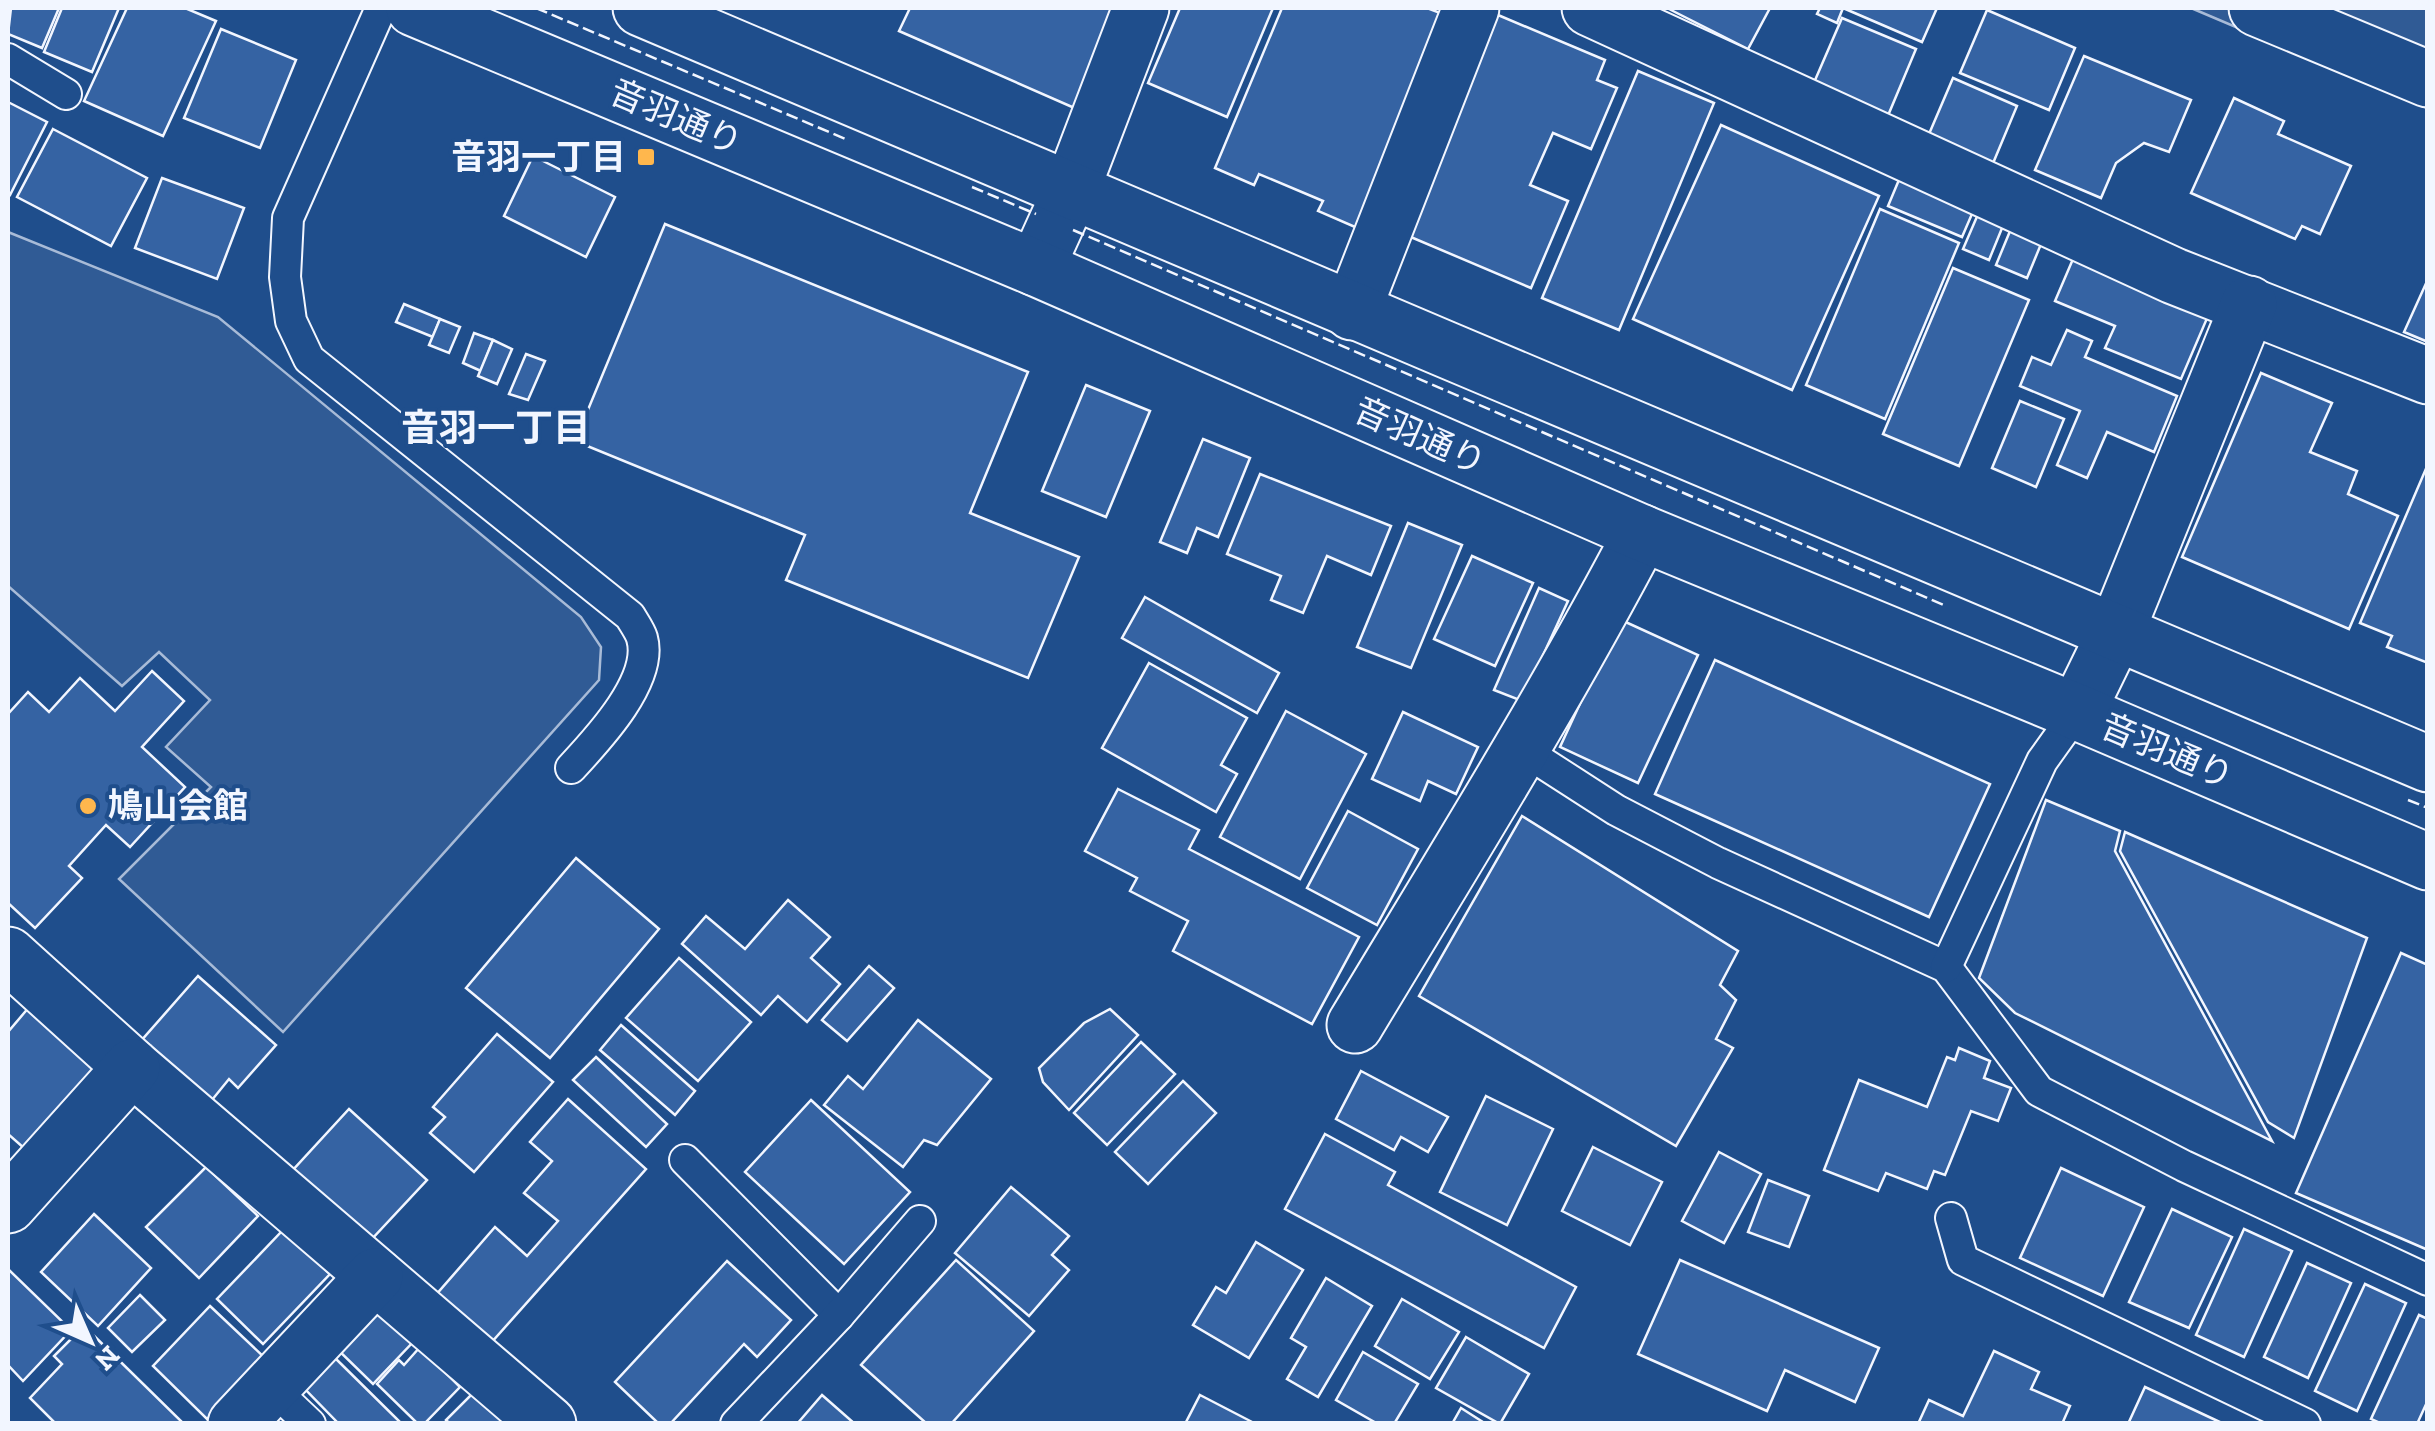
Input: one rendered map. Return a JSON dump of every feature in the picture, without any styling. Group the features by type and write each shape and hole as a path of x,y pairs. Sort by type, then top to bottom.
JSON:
{"main road":[{"name":"音羽通り","path":"414,8 1036,268 1642,533 2428,862"},
{"path":"642,8 1352,312 2428,764"},
{"path":"1036,268 1071,191 1141,8"},
{"path":"1352,312 1470,8"},
{"path":"1590,8 2174,276 2428,376"},
{"path":"2258,8 2428,79"},
{"path":"2077,712 2116,632 2249,304"},
{"path":"1355,1025 1522,750 1642,533"},
{"path":"8,955 132,1068 548,1424"},
{"path":"8,1205 132,1068"},
{"path":"273,1412 375,1276"}],"lane":[{"path":"381,8 288,218 285,277 291,321 309,359 630,616 643,640 638,678 609,727 571,768"},
{"path":"8,59 66,94"},
{"path":"1946,967 2042,761 2077,712"},
{"path":"1522,750 1616,810 1718,864 1946,967 2038,1091 2184,1166 2428,1280"},
{"path":"685,1160 840,1316"},
{"path":"1951,1218 1963,1260 2305,1424"},
{"path":"736,1424 840,1316 920,1221"}],"shaded area":[{"path":"2191,8 2427,8 2427,108"},
{"path":"8,232 218,317 581,617 601,647 599,680 283,1032 119,879 211,787 166,747 210,700 159,652 122,686 8,586"}],"building":[{"path":"11,8 59,8 42,48 8,34"},
{"path":"62,8 119,8 92,72 44,52"},
{"path":"127,8 185,8 216,21 163,136 84,101"},
{"path":"910,8 1125,8 1079,110 899,31"},
{"path":"1180,8 1273,8 1227,117 1148,83"},
{"path":"1282,8 1427,8 1451,17 1362,230 1318,211 1323,201 1259,174 1254,185 1215,168"},
{"path":"1667,8 1770,8 1748,49"},
{"path":"1820,8 1843,8 1837,23 1817,14"},
{"path":"1843,8 1937,8 1922,42"},
{"path":"1987,10 2075,48 2049,110 1960,73"},
{"path":"1498,15 1605,60 1597,80 1617,88 1591,149 1553,133 1530,185 1568,201 1531,288 1406,235"},
{"path":"1842,18 1916,49 1884,125 1809,94"},
{"path":"221,29 296,60 260,148 184,118"},
{"path":"2084,56 2191,100 2169,152 2144,143 2116,163 2101,198 2035,170"},
{"path":"1638,71 1714,103 1619,330 1542,298"},
{"path":"1953,78 2017,106 1991,168 1926,141"},
{"path":"2234,98 2284,121 2278,134 2351,166 2320,234 2302,226 2295,239 2191,193"},
{"path":"8,102 47,122 10,195 8,194"},
{"path":"1721,125 1879,196 1792,390 1633,319"},
{"path":"53,129 147,178 111,246 17,197"},
{"path":"533,156 615,197 586,257 504,216"},
{"path":"1901,175 1975,207 1962,237 1888,206"},
{"path":"162,178 244,208 217,279 135,248"},
{"path":"1982,205 2007,216 1989,260 1963,249"},
{"path":"1880,209 1959,243 1885,419 1806,385"},
{"path":"2015,219 2046,232 2027,278 1996,265"},
{"path":"665,224 1028,372 970,513 1079,557 1028,678 786,580 805,535 575,441"},
{"path":"2076,252 2211,309 2181,379 2105,348 2115,326 2055,301"},
{"path":"1953,268 2029,300 1959,466 1883,434"},
{"path":"2428,279 2428,342 2404,332"},
{"path":"404,304 440,319 433,337 396,322"},
{"path":"440,319 460,327 449,353 429,345"},
{"path":"2067,330 2092,341 2085,357 2177,396 2154,452 2107,432 2087,478 2057,465 2080,411 2020,386 2032,357 2051,365"},
{"path":"474,333 493,340 481,371 463,363"},
{"path":"493,340 512,349 497,384 478,376"},
{"path":"526,354 545,361 528,400 509,394"},
{"path":"2261,373 2332,403 2310,452 2357,471 2348,494 2398,516 2349,629 2182,557"},
{"path":"1086,385 1150,411 1106,517 1042,491"},
{"path":"2020,401 2064,419 2036,487 1992,468"},
{"path":"1203,439 1250,458 1218,537 1197,528 1187,553 1160,542"},
{"path":"2428,464 2428,663 2387,647 2392,636 2360,623"},
{"path":"1260,474 1391,526 1371,575 1327,556 1303,613 1271,600 1281,576 1227,554"},
{"path":"1408,523 1462,545 1411,668 1357,647"},
{"path":"1472,556 1533,583 1495,666 1434,639"},
{"path":"1539,588 1568,601 1522,701 1494,690"},
{"path":"1145,597 1279,673 1257,713 1122,638"},
{"path":"1619,619 1698,655 1638,783 1560,747"},
{"path":"1715,660 1990,784 1929,917 1655,794"},
{"path":"1149,663 1247,718 1221,765 1237,774 1216,812 1102,748"},
{"name":"鳩山会館","path":"152,671 184,701 142,747 185,787 130,847 106,825 69,866 82,878 35,928 8,903 8,714 28,692 49,712 80,678 115,711"},
{"path":"1286,711 1366,754 1300,879 1220,837"},
{"path":"1403,712 1478,747 1456,794 1428,781 1420,801 1372,779"},
{"path":"1118,789 1199,830 1189,849 1359,937 1312,1024 1173,951 1188,921 1130,891 1137,878 1085,851"},
{"path":"2046,800 2120,831 2115,851 2272,1141 2015,1013 1979,978"},
{"path":"1348,811 1418,849 1377,925 1307,888"},
{"path":"1522,816 1738,951 1720,985 1736,1000 1716,1039 1733,1048 1676,1146 1419,996"},
{"path":"2125,832 2367,938 2294,1138 2268,1122 2120,851"},
{"path":"576,858 659,929 550,1058 466,988"},
{"path":"788,900 830,937 811,958 840,984 807,1022 778,996 761,1015 682,944 706,916 745,949"},
{"path":"2401,953 2428,965 2428,1250 2296,1193"},
{"path":"679,958 751,1022 698,1081 626,1018"},
{"path":"869,966 894,988 847,1041 822,1020"},
{"path":"198,976 276,1045 238,1088 229,1079 203,1111 133,1050"},
{"path":"30,1006 98,1067 25,1149 8,1134 8,1032"},
{"path":"1110,1009 1138,1035 1069,1110 1043,1082 1039,1068 1084,1023"},
{"path":"918,1020 991,1079 937,1145 924,1140 903,1167 824,1105 848,1076 863,1089"},
{"path":"621,1025 695,1091 675,1115 600,1050"},
{"path":"497,1034 553,1082 474,1172 430,1133 445,1117 433,1107"},
{"path":"1141,1042 1175,1074 1107,1145 1074,1113"},
{"path":"1959,1048 1990,1061 1984,1078 2011,1088 1998,1121 1971,1111 1945,1175 1934,1171 1927,1189 1886,1173 1878,1191 1824,1170 1859,1080 1927,1107 1947,1057 1955,1060"},
{"path":"596,1057 667,1124 646,1147 573,1080"},
{"path":"1361,1071 1448,1117 1428,1152 1401,1137 1394,1150 1336,1119"},
{"path":"1183,1081 1216,1113 1148,1184 1115,1152"},
{"path":"1486,1096 1553,1129 1507,1225 1440,1192"},
{"path":"568,1099 646,1169 490,1344 435,1296 495,1227 527,1256 558,1221 524,1193 552,1161 530,1142"},
{"path":"811,1100 910,1192 844,1264 745,1172"},
{"path":"349,1109 427,1180 370,1241 292,1171"},
{"path":"1325,1134 1395,1172 1388,1185 1576,1287 1544,1348 1285,1209"},
{"path":"1593,1147 1662,1182 1630,1245 1562,1211"},
{"path":"1719,1152 1761,1174 1724,1243 1682,1221"},
{"path":"206,1167 258,1216 199,1278 146,1227"},
{"path":"2061,1168 2144,1207 2103,1296 2020,1258"},
{"path":"1768,1180 1809,1196 1789,1247 1748,1232"},
{"path":"1011,1187 1069,1236 1052,1255 1069,1270 1029,1316 955,1253"},
{"path":"2172,1209 2232,1237 2189,1328 2129,1302"},
{"path":"94,1214 151,1268 98,1326 41,1272"},
{"path":"2244,1229 2292,1251 2244,1357 2196,1335"},
{"path":"283,1230 330,1274 263,1344 217,1299"},
{"path":"1256,1242 1303,1270 1249,1358 1193,1325 1216,1287 1226,1293"},
{"path":"956,1260 1034,1331 951,1424 927,1424 861,1365"},
{"path":"1680,1260 1879,1348 1855,1402 1785,1370 1767,1411 1638,1354"},
{"path":"727,1261 791,1320 757,1357 744,1344 670,1424 659,1424 615,1382"},
{"path":"2307,1263 2351,1283 2308,1378 2264,1357"},
{"path":"8,1269 71,1330 23,1381 8,1365"},
{"path":"1326,1278 1372,1306 1318,1397 1287,1379 1306,1347 1291,1338"},
{"path":"2365,1284 2406,1303 2357,1411 2315,1391"},
{"path":"140,1295 165,1320 132,1352 108,1328"},
{"path":"1402,1299 1459,1332 1430,1379 1375,1346"},
{"path":"374,1303 414,1341 373,1384 334,1346"},
{"path":"210,1306 265,1358 207,1419 153,1366"},
{"path":"2419,1315 2428,1319 2428,1400 2417,1424 2382,1424 2371,1419"},
{"path":"84,1326 183,1424 56,1424 30,1398 62,1364 54,1356"},
{"path":"1466,1337 1529,1374 1500,1424 1436,1388"},
{"path":"420,1347 460,1387 424,1424 418,1424 377,1384 399,1360 404,1365"},
{"path":"1994,1351 2039,1372 2031,1389 2070,1406 2062,1424 1918,1424 1929,1400 1963,1416"},
{"path":"1363,1352 1418,1384 1394,1424 1378,1424 1336,1400"},
{"path":"331,1354 402,1424 339,1424 301,1385"},
{"path":"2145,1387 2224,1424 2128,1424"},
{"path":"474,1392 507,1424 450,1424 446,1420"},
{"path":"822,1395 855,1424 797,1424"},
{"path":"1200,1395 1256,1424 1185,1424"},
{"path":"1461,1408 1486,1424 1452,1424"}],"fence":[{"path":"536,8 848,140"},
{"path":"972,187 1036,214"},
{"path":"1073,230 1946,606"},
{"path":"2408,800 2428,808"}],"place":[{"name":"音羽一丁目","path":"646,157"},
{"name":"鳩山会館","path":"88,806"}],"district":[{"name":"音羽一丁目","path":"496,428"}]}
